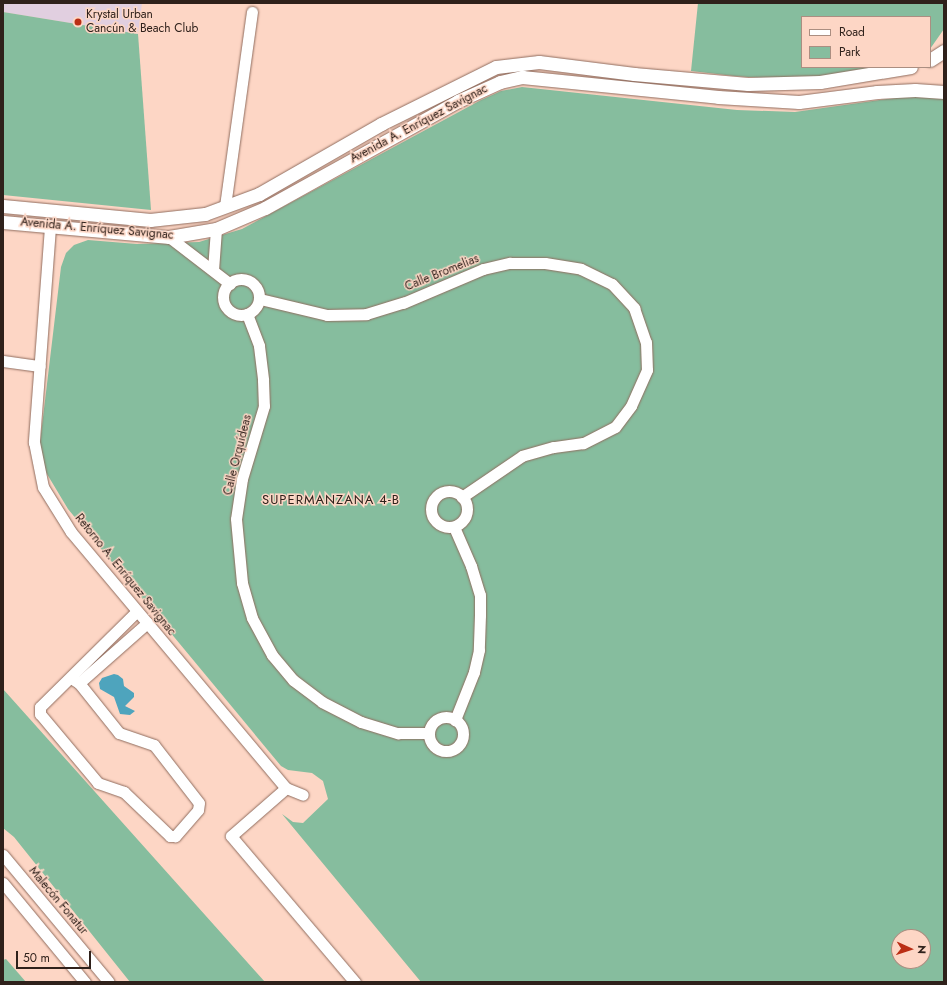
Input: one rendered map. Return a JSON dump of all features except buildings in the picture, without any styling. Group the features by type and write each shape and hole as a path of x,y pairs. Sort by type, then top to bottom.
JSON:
{"street":[{"path":"225,206 252,12"},
{"name":"Avenida A. Enríquez Savignac","path":"3,206 150,220 204,214 259,194 382,124 496,67 539,62 634,74 748,84 820,82 905,68"},
{"name":"Avenida A. Enríquez Savignac","path":"3,222 169,237 216,229 265,208 458,101 500,82 522,77 718,97 799,102 885,92 944,92"},
{"name":"Retorno A. Enríquez Savignac","path":"50,227 34,442 43,487 71,532 286,788 303,795"},
{"path":"213,270 216,229"},
{"path":"169,237 230,284"},
{"name":"Calle Bromelias","path":"260,299 328,315 366,314 403,302 483,269 510,263 545,263 581,269 612,284 634,308 646,342 647,370 631,406 615,427 583,443 553,447 522,456 462,496"},
{"path":"240,279 252,282 257,288 260,299 254,310 247,314 235,314 225,305 224,291 230,284 240,279"},
{"name":"Calle Orquídeas","path":"247,314 259,346 264,406 242,479 236,519 242,583 252,618 272,656 293,680 322,702 362,722 398,733 429,734"},
{"path":"3,361 40,366"},
{"path":"454,491 462,496 467,514 454,527 437,523 432,513 431,505 436,497 444,492 454,491"},
{"path":"454,527 471,566 480,594 478,657 466,697 455,720"},
{"path":"75,680 92,654 137,611"},
{"path":"75,680 119,733 154,745 199,803 198,810 175,836 170,836 124,792 98,783 40,714 40,707 75,680 99,663 147,623"},
{"path":"92,654 99,663"},
{"path":"447,717 455,720 461,726 463,735 460,743 454,749 445,751 437,748 431,742 429,734 432,725 438,719 447,717"},
{"path":"286,788 231,836 355,982"},
{"name":"Malecón Fonatur","path":"3,855 109,982"},
{"path":"3,883 85,982"},
{"path":"37,923 50,912"}],"shaded area":[{"path":"3,3 142,3 138,34 3,12"}],"green space":[{"path":"698,3 944,3 944,29 931,48 931,16 801,16 801,68 873,68 799,81 691,71"},
{"path":"3,12 138,34 151,210 3,195"},
{"path":"522,87 737,110 795,112 936,92 944,95 944,982 421,982 282,814 293,822 303,823 328,799 323,781 312,773 288,770 281,766 68,509 38,459 61,267 66,253 74,245 88,240 137,244 199,242 242,229 481,100 501,91"},
{"path":"3,689 265,982 130,982 14,837 3,828"},
{"path":"6,959 26,982 3,982 3,960"}],"water":[{"path":"114,674 123,679 124,686 134,693 134,697 125,706 135,711 130,715 120,714 114,697 100,689 99,683 102,678"}],"place":[{"name":"Krystal Urban Cancún & Beach Club","path":"78,22"}],"district":[{"name":"SUPERMANZANA 4-B","path":"331,500"}]}
